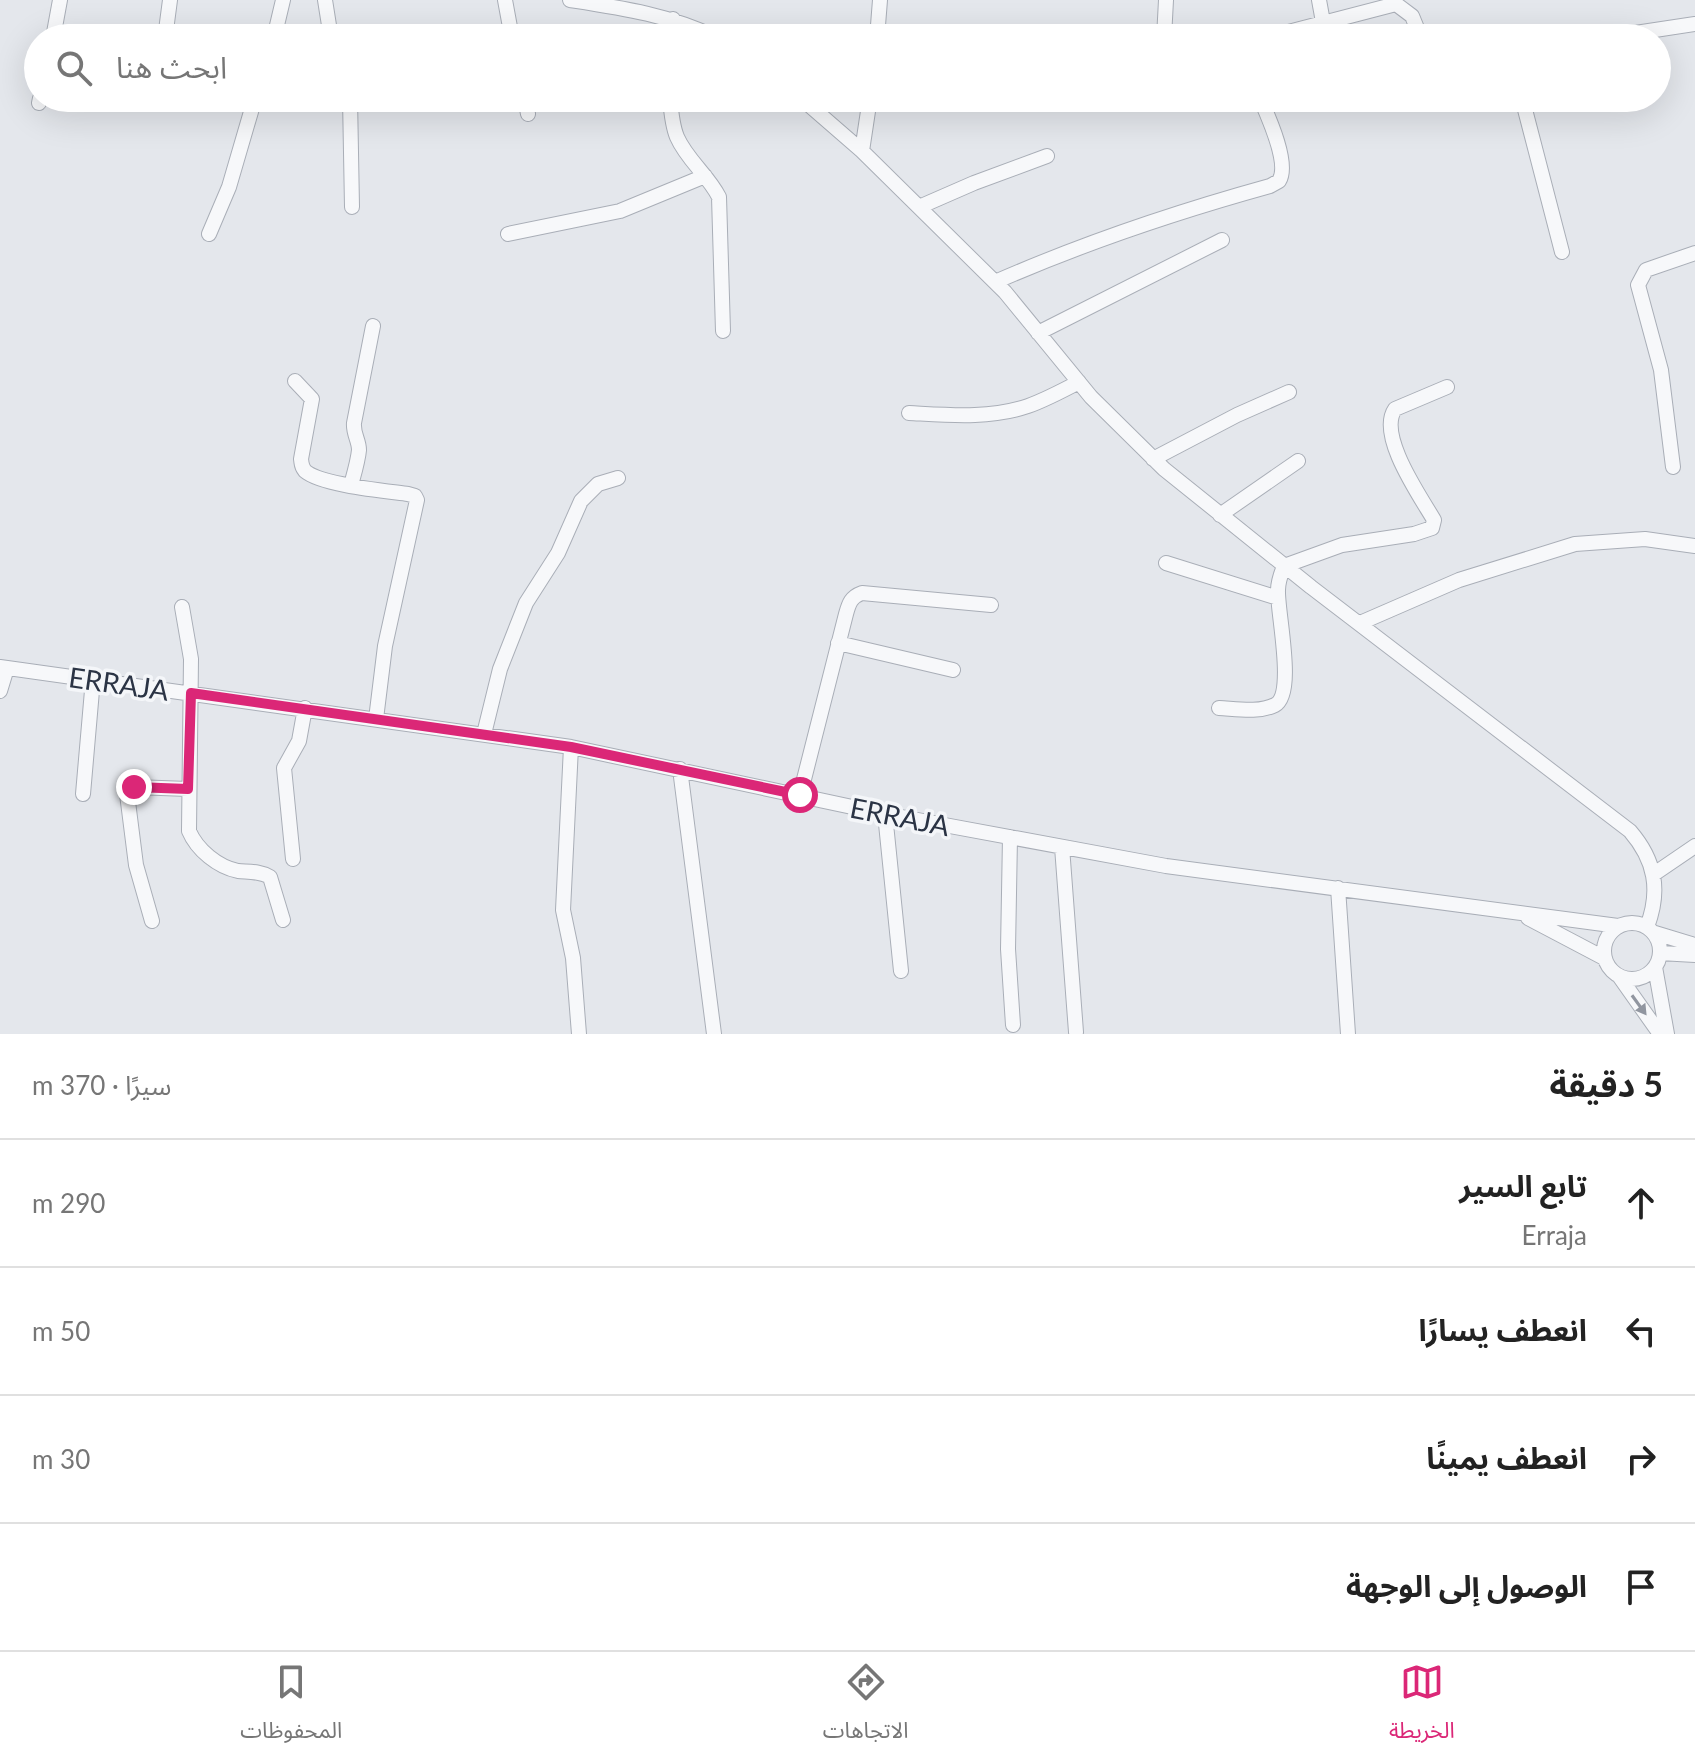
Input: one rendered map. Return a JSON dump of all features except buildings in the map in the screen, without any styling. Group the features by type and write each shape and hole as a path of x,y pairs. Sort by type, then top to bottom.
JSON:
{"street":[{"path":"56,24 60,0"},
{"path":"167,24 170,0"},
{"path":"277,24 283,0"},
{"path":"325,0 329,24"},
{"path":"505,0 509,24"},
{"path":"570,0 642,11 685,24"},
{"path":"878,24 880,0"},
{"path":"1165,24 1166,0"},
{"path":"1319,0 1323,22"},
{"path":"1316,24 1405,3 1415,24"},
{"path":"673,19 673,24"},
{"path":"1671,28 1695,24"},
{"path":"209,234 229,187 251,112"},
{"path":"350,112 352,207"},
{"path":"673,112 677,137 719,197 723,331"},
{"path":"817,112 862,151 995,282 1117,425 1153,459 1284,566 1607,811 1643,846 1654,874 1651,930 1667,1034"},
{"path":"862,151 868,112"},
{"path":"995,282 1086,245 1279,181 1283,167 1265,112"},
{"path":"1526,112 1562,252"},
{"path":"919,207 1047,156"},
{"path":"508,234 620,211 705,176"},
{"path":"1038,333 1222,240"},
{"path":"1673,467 1661,370 1638,285 1646,270 1695,253"},
{"path":"351,485 359,452 353,435 354,423 373,326"},
{"path":"295,381 312,399 302,467 319,477 408,494 417,500 385,646 376,719"},
{"path":"909,413 967,415 1002,412 1026,407 1079,382"},
{"path":"1219,708 1257,710 1273,706 1284,694 1284,653 1278,598 1279,577 1284,566 1342,545 1414,534 1432,528 1434,520 1400,459 1389,424 1395,409 1447,387"},
{"path":"1153,459 1289,392"},
{"path":"1220,515 1298,461"},
{"path":"484,734 500,669 526,603 551,565 581,501 598,484 618,478"},
{"path":"1360,623 1459,580 1575,544 1645,539 1695,546"},
{"path":"1166,563 1278,598"},
{"path":"800,795 849,602 862,593 991,605"},
{"path":"182,607 191,659 189,831 193,842 228,868 264,873 270,877 283,920"},
{"path":"838,643 953,670"},
{"path":"0,691 4,667"},
{"name":"ERRAJA","path":"4,667 571,747 885,814 1221,874 1618,926"},
{"path":"83,794 93,679"},
{"path":"293,859 284,768 299,741 305,708"},
{"path":"571,747 563,910 573,958 579,1034"},
{"path":"680,769 714,1034"},
{"path":"152,921 136,865 127,794 134,787 188,789"},
{"path":"885,814 901,971"},
{"path":"1010,837 1008,949 1013,1025"},
{"path":"1654,874 1695,846"},
{"path":"1062,847 1076,1032"},
{"path":"1338,888 1348,1034"},
{"name":"ERRAJA","path":"1517,912 1604,958"},
{"path":"1660,1034 1604,958 1606,940 1618,926 1635,922 1695,945"},
{"path":"1619,976 1638,978 1658,960 1695,955"}],"route":[{"path":"134,787 188,789 191,693 571,747 800,795"}]}
